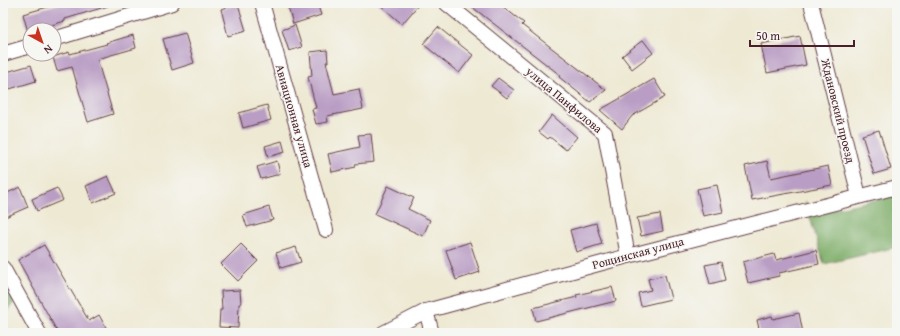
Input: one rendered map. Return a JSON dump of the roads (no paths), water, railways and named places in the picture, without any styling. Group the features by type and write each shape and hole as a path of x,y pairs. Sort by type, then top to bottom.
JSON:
{"street":[{"path":"62,37 172,3"},
{"name":"Авиационная улица","path":"262,3 326,230"},
{"name":"улица Панфилова","path":"446,3 605,134 628,256"},
{"name":"Ждановский проезд","path":"811,3 859,196"},
{"path":"3,54 22,48"},
{"name":"Рощинская улица","path":"383,333 426,311 628,256 897,187"},
{"path":"3,268 39,333"},
{"path":"426,311 432,333"}]}
